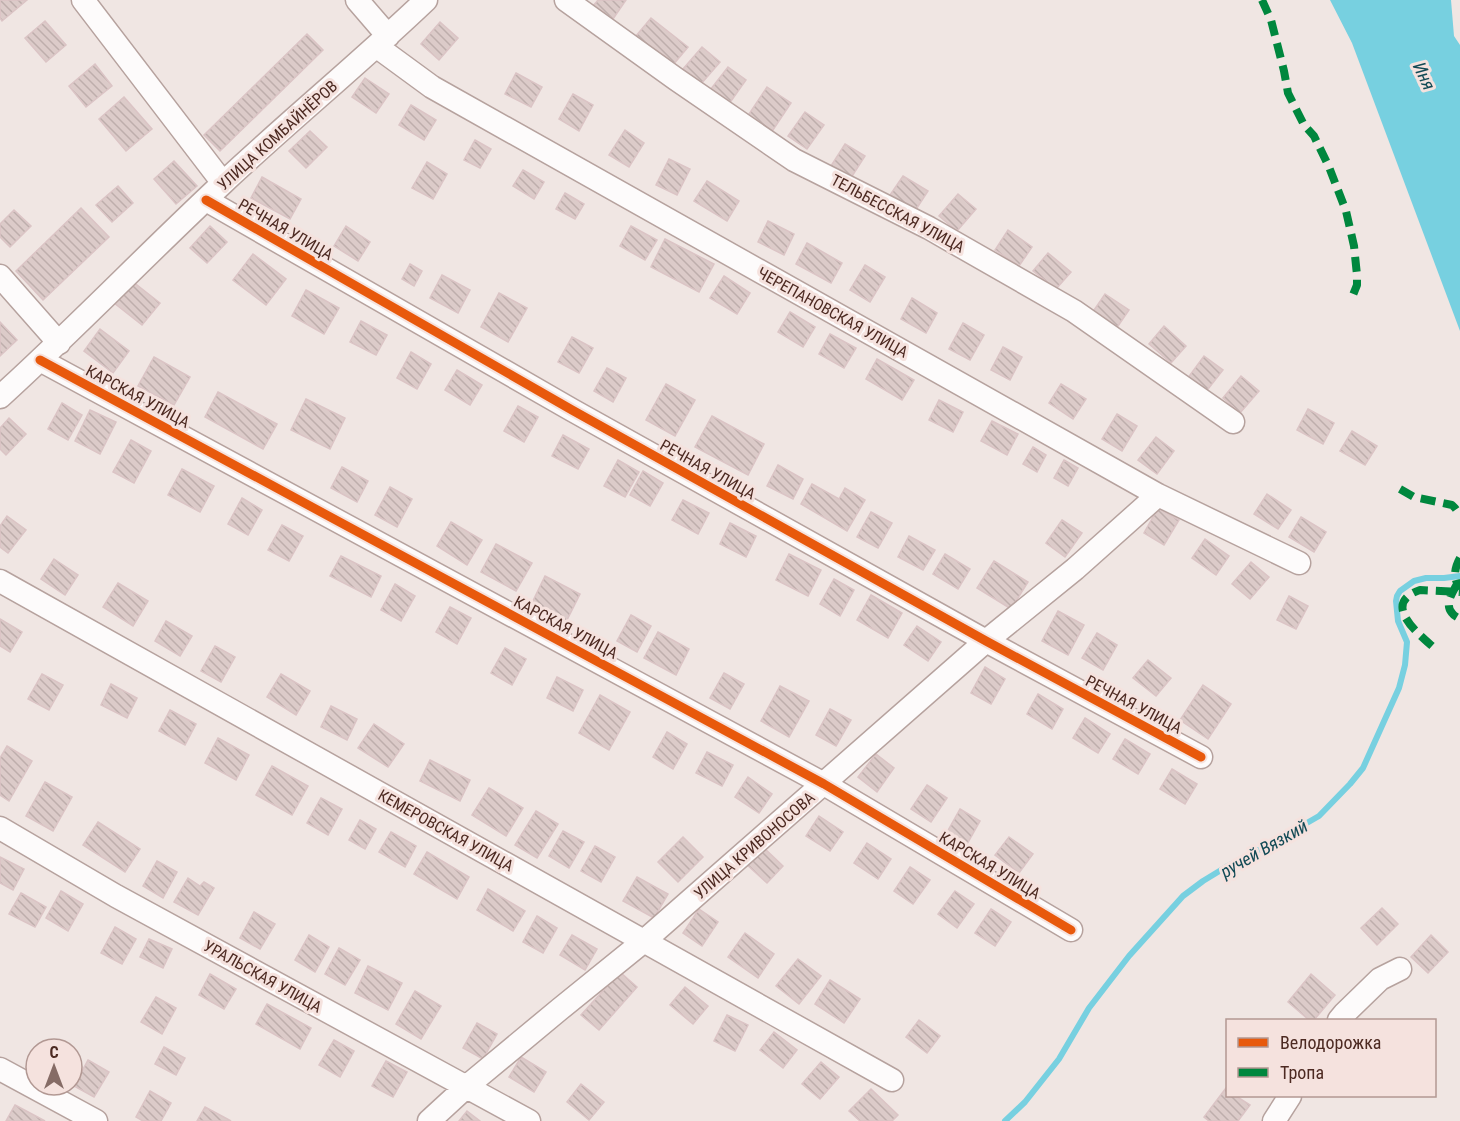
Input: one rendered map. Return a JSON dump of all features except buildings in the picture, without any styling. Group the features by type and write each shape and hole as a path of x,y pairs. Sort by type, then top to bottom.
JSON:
{"street":[{"name":"РЕЧНАЯ УЛИЦА","path":"83,0 223,183"},
{"name":"ЧЕРЕПАНОВСКАЯ УЛИЦА","path":"357,0 382,41 432,87 1158,495 1299,563"},
{"name":"УЛИЦА КОМБАЙНЁРОВ","path":"0,397 223,183 426,0"},
{"name":"ТЕЛЬБЕССКАЯ УЛИЦА","path":"566,0 794,160 929,228 1074,311 1233,422"},
{"name":"РЕЧНАЯ УЛИЦА","path":"206,200 572,410 986,641 1201,757"},
{"path":"0,276 58,343"},
{"name":"КАРСКАЯ УЛИЦА","path":"40,360 824,784 1071,930"},
{"name":"УЛИЦА КРИВОНОСОВА","path":"429,1121 466,1087 644,941 986,641 1075,569 1158,495"},
{"name":"КЕМЕРОВСКАЯ УЛИЦА","path":"0,581 892,1080"},
{"name":"УРАЛЬСКАЯ УЛИЦА","path":"0,828 116,896 529,1121"},
{"path":"1341,1019 1380,978 1400,969"},
{"path":"0,1069 96,1121"},
{"path":"1274,1121 1289,1097"}],"water":[{"name":"Иня","path":"1330,0 1451,0 1454,36 1460,45 1460,331 1352,43"}],"waterway":[{"name":"ручей Вязкий","path":"1005,1121 1025,1102 1059,1059 1089,1008 1129,956 1183,896 1226,867 1319,816 1350,784 1363,768 1399,688 1405,665 1407,642 1398,621 1397,596 1414,581 1460,576"}],"marked path":[{"path":"1262,0 1271,20 1288,93 1304,125 1314,136 1346,211 1354,246 1357,275 1357,285 1353,295"},
{"path":"1400,489 1414,497 1452,505 1460,515"},
{"path":"1460,558 1455,574 1460,589"},
{"path":"1457,584 1449,606 1453,614 1460,619"},
{"path":"1432,646 1405,617 1403,602 1420,590 1460,592"}],"cycle path":[{"path":"206,200 572,410 986,641 1201,757"},
{"path":"40,360 824,784 1071,930"}]}
